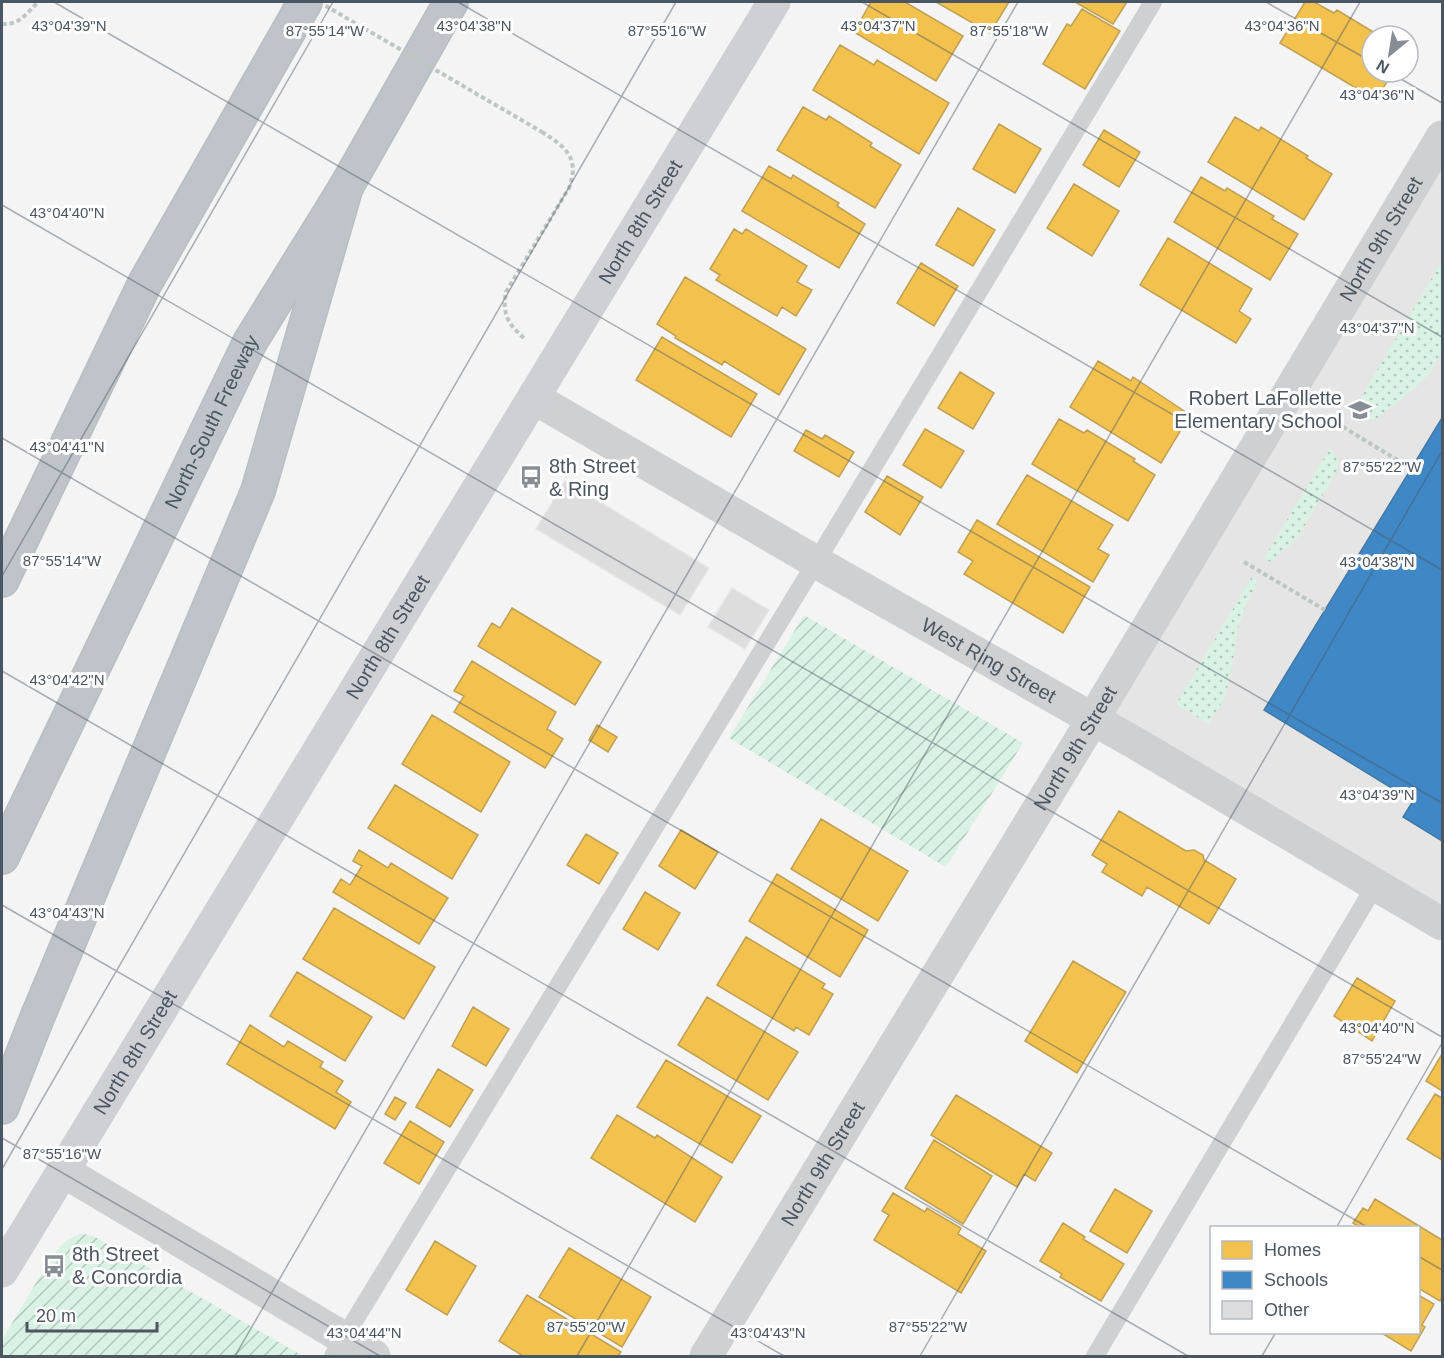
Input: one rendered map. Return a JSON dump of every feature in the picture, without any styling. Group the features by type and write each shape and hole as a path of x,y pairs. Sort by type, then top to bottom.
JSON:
{"highway":[{"path":"3,576 145,283 304,2"},
{"name":"North-South Freeway","path":"2,857 250,342 346,187 451,2"},
{"path":"2,1107 46,996 258,491 346,187"}],"street":[{"name":"North 8th Street","path":"2,1270 774,2"},
{"name":"North 9th Street","path":"706,1356 1443,137"},
{"name":"West Ring Street","path":"534,398 1093,719 1443,924"},
{"path":"63,1171 338,1347 374,1356"}],"lane":[{"path":"338,1347 816,562 1153,2"},
{"path":"1095,1356 1376,884"}],"path":[{"path":"2,24 12,25 38,2"},
{"path":"319,2 542,132 569,153 573,175 568,188 506,292 504,302 507,318 513,329 528,342"},
{"path":"1330,419 1412,469"},
{"path":"1244,562 1325,610"}],"shaded area":[{"name":"Robert LaFollette Elementary School","path":"1442,137 1442,924 1093,719"}],"green space":[{"path":"1442,261 1442,352 1429,375 1377,418 1366,421 1352,412"},
{"path":"1330,448 1338,459 1337,471 1296,540 1270,562 1264,558"},
{"path":"1252,577 1258,581 1238,628 1224,699 1209,724 1176,704"},
{"path":"804,615 1023,743 946,867 729,738"},
{"path":"81,1233 95,1237 303,1356 2,1356 2,1340 46,1266 67,1240"}],"building: Homes":[{"path":"871,2 905,2 963,36 936,81 854,32"},
{"path":"936,2 1009,2 990,33"},
{"path":"1075,2 1127,2 1113,24"},
{"path":"1305,2 1314,2 1334,13 1337,10 1360,24 1360,84 1386,84 1376,100 1280,43"},
{"path":"1082,9 1120,31 1085,89 1043,64 1067,24 1071,26"},
{"path":"840,45 874,65 877,60 949,103 919,154 813,90"},
{"path":"803,107 826,120 829,116 872,143 870,146 901,165 875,208 777,150"},
{"path":"1235,117 1259,131 1261,127 1332,174 1304,220 1208,162"},
{"path":"999,124 1041,149 1015,193 973,169"},
{"path":"1104,130 1140,152 1119,187 1083,165"},
{"path":"769,166 791,179 793,175 839,203 837,206 865,224 839,268 742,211"},
{"path":"1201,177 1225,191 1227,188 1274,216 1272,219 1298,234 1270,280 1174,222"},
{"path":"1074,184 1119,211 1092,256 1047,228"},
{"path":"958,208 995,230 973,266 936,245"},
{"path":"734,229 742,234 746,229 807,266 797,282 812,290 796,316 782,307 777,316 716,280 720,275 710,269"},
{"path":"1168,238 1252,289 1239,311 1251,319 1236,343 1140,285"},
{"path":"921,263 958,286 934,326 897,303"},
{"path":"685,277 806,349 779,395 724,361 722,365 675,338 676,336 657,324"},
{"path":"662,337 757,394 731,437 636,380"},
{"path":"1098,361 1131,381 1133,377 1190,415 1161,463 1070,407"},
{"path":"960,372 994,393 973,429 938,408"},
{"path":"1059,419 1084,433 1087,430 1135,459 1133,461 1155,475 1128,521 1032,464"},
{"path":"925,429 964,451 941,488 903,465"},
{"path":"806,430 822,439 825,435 854,452 839,477 794,451"},
{"path":"1027,475 1113,525 1098,549 1109,555 1093,582 997,524"},
{"path":"887,476 923,497 900,535 865,512"},
{"path":"977,520 1090,587 1063,633 964,574 973,561 958,552"},
{"path":"512,608 601,662 575,705 478,646 492,623 500,628"},
{"path":"472,661 556,712 547,729 563,739 545,768 454,712 464,696 454,691"},
{"path":"432,715 510,762 481,812 402,764"},
{"path":"597,725 617,737 608,752 589,740"},
{"path":"395,785 478,835 452,879 368,828"},
{"path":"1119,811 1186,851 1194,850 1203,855 1204,860 1236,879 1209,924 1147,887 1142,896 1102,872 1107,864 1092,855"},
{"path":"821,819 908,871 878,921 791,869"},
{"path":"681,830 718,852 695,889 659,866"},
{"path":"586,834 618,853 599,884 567,865"},
{"path":"359,850 388,868 391,863 448,898 419,944 333,892 341,879 350,885 362,866 353,861"},
{"path":"777,874 868,930 840,977 749,921"},
{"path":"645,892 680,913 658,950 623,929"},
{"path":"334,908 435,967 404,1019 303,959"},
{"path":"746,937 825,984 822,988 833,994 809,1035 796,1027 794,1031 717,985"},
{"path":"1073,961 1126,992 1077,1073 1025,1041"},
{"path":"297,972 372,1017 345,1061 270,1016"},
{"path":"1357,978 1395,1001 1372,1041 1334,1016"},
{"path":"707,997 798,1052 768,1100 678,1045"},
{"path":"473,1007 509,1029 486,1066 452,1046"},
{"path":"250,1025 284,1047 288,1041 323,1062 320,1067 343,1081 336,1092 351,1102 335,1129 227,1064"},
{"path":"1442,1054 1442,1091 1426,1081"},
{"path":"666,1060 761,1116 732,1163 637,1107"},
{"path":"438,1069 473,1090 450,1127 416,1107"},
{"path":"1435,1094 1442,1098 1442,1160 1407,1139"},
{"path":"956,1095 1052,1153 1035,1181 1024,1174 1017,1187 931,1135"},
{"path":"395,1097 406,1103 395,1120 385,1114"},
{"path":"617,1115 655,1138 657,1135 722,1177 695,1222 591,1158"},
{"path":"410,1121 444,1142 419,1184 384,1163"},
{"path":"934,1140 992,1176 963,1224 905,1188"},
{"path":"1115,1189 1152,1211 1127,1253 1090,1231"},
{"path":"893,1193 925,1212 927,1208 961,1228 958,1234 986,1251 961,1293 874,1240 889,1215 882,1211"},
{"path":"1375,1199 1419,1226 1358,1226 1353,1223 1363,1208 1368,1211"},
{"path":"1063,1223 1085,1237 1083,1239 1124,1264 1101,1301 1060,1277 1062,1274 1040,1261"},
{"path":"1420,1227 1442,1240 1442,1297 1440,1301 1420,1289"},
{"path":"435,1241 476,1266 447,1315 406,1290"},
{"path":"569,1248 651,1297 622,1347 539,1297"},
{"path":"527,1295 621,1352 618,1356 523,1356 499,1341"},
{"path":"1420,1296 1434,1304 1422,1325 1425,1327 1411,1351 1383,1334 1420,1334"}],"building: Schools":[{"path":"1442,418 1442,841 1403,817 1413,801 1264,710"}],"building: Other":[{"path":"565,481 709,568 680,615 536,529"},
{"path":"732,588 769,610 745,649 708,627"}],"place":[{"name":"Robert LaFollette Elementary School","path":"1360,410"},
{"name":"8th Street & Ring","path":"531,477"},
{"name":"8th Street & Concordia","path":"54,1266"}]}
